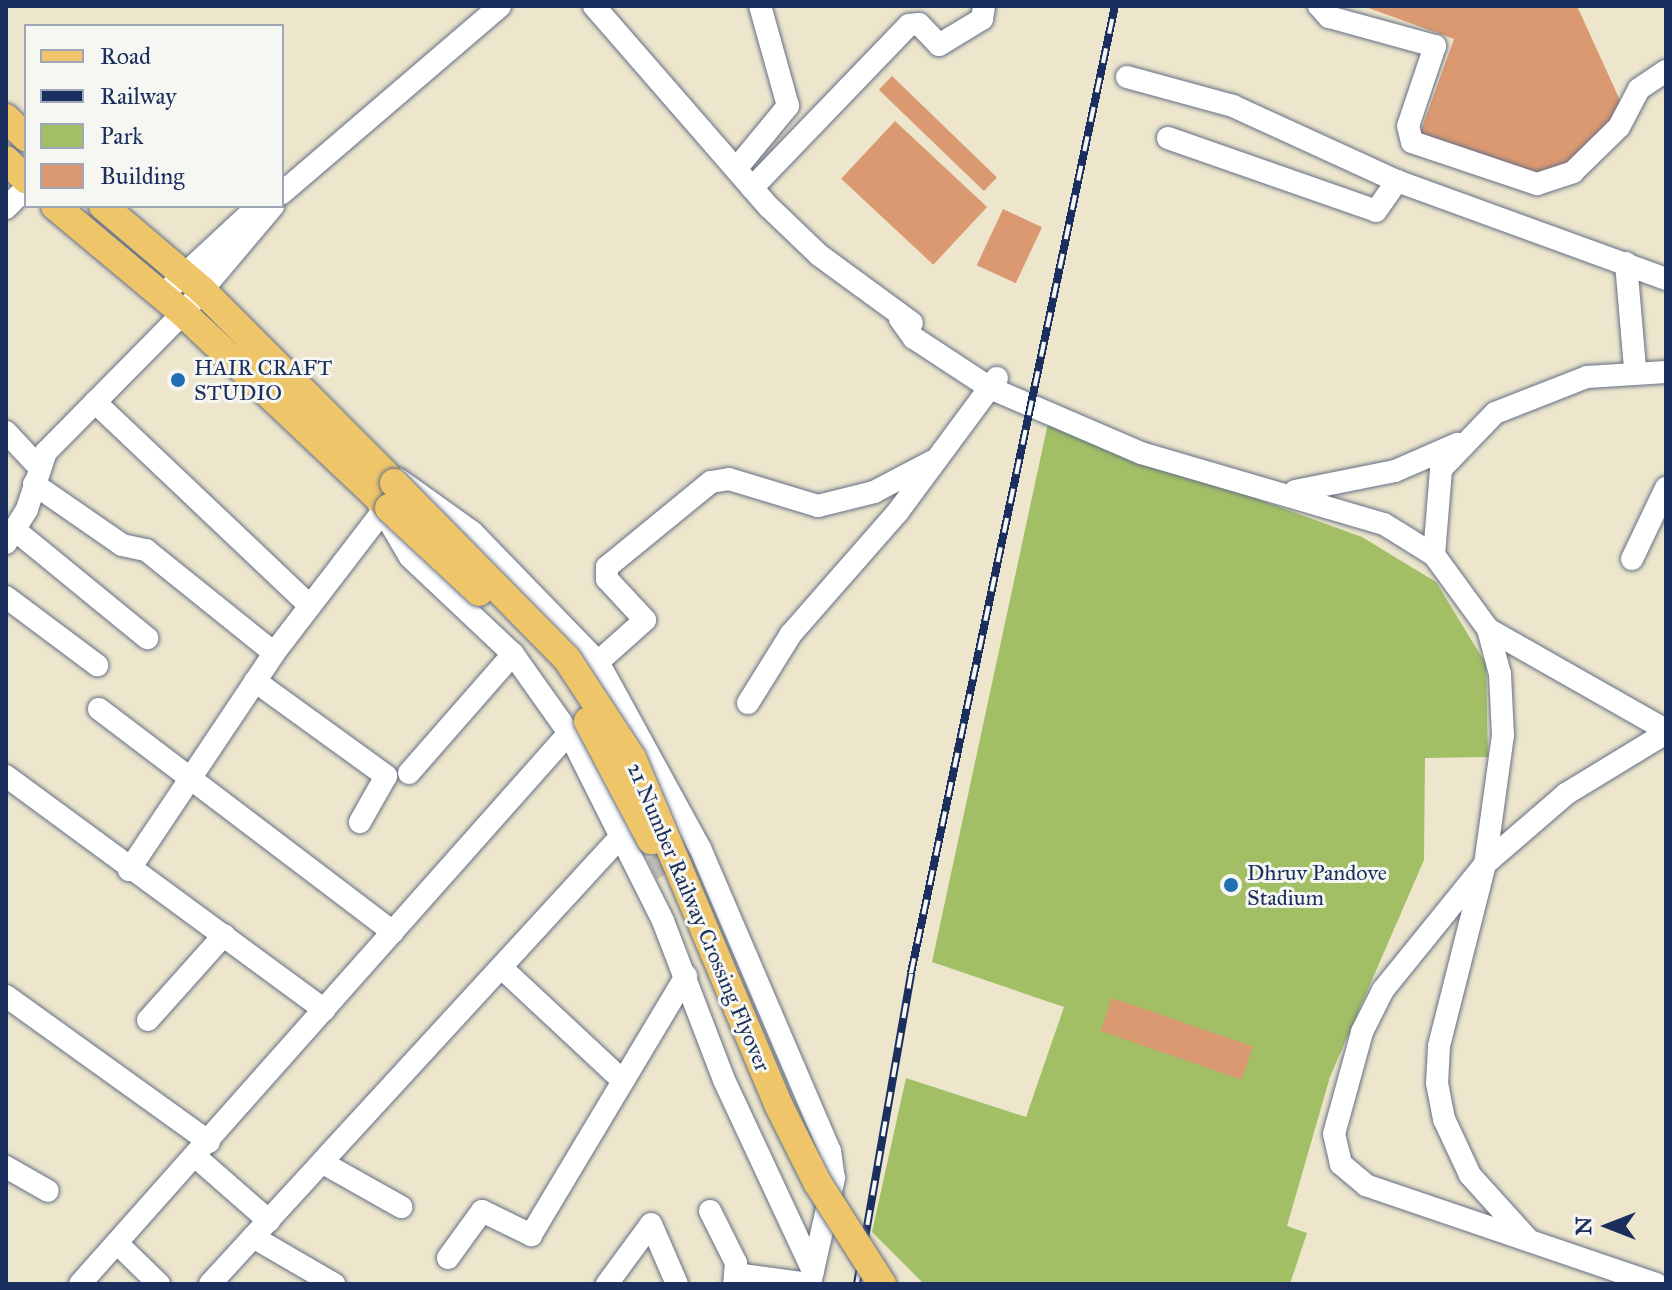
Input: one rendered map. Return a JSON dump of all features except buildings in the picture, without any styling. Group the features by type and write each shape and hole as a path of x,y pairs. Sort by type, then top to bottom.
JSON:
{"main road":[{"path":"6,118 24,135"},
{"path":"6,160 24,177"},
{"path":"57,208 173,304 384,493"},
{"path":"105,208 193,282 384,493"},
{"name":"21 Number Railway Crossing Flyover","path":"384,493 518,631 589,723 658,855 789,1167 861,1284"},
{"name":"21 Number Railway Crossing Flyover","path":"384,493 567,659 632,758 779,1106 817,1182 882,1284"}],"street":[{"path":"284,191 500,6"},
{"path":"482,23 519,6"},
{"path":"594,6 629,40 752,188 819,255 900,319 914,338 994,383 1141,453 1160,453 1361,513 1434,555 1488,629 1666,732 1566,794 1485,864 1371,1011 1335,1149 1366,1185 1656,1284"},
{"path":"615,6 629,40"},
{"path":"736,169 788,106 760,6"},
{"path":"752,188 909,25 919,24 939,45 982,19 984,6"},
{"path":"1319,6 1329,17 1435,46 1408,126 1412,142 1537,184 1573,172 1612,136 1639,89 1666,71"},
{"path":"1127,77 1233,106 1397,181 1666,279"},
{"path":"1168,138 1376,211 1397,181"},
{"path":"6,208 24,190"},
{"path":"147,638 10,536 37,476 173,304 256,208"},
{"path":"193,282 271,208"},
{"path":"1626,263 1635,369"},
{"path":"1286,492 1395,471 1459,443 1532,396 1635,369 1666,372"},
{"path":"748,703 791,634 897,513 931,462 994,383"},
{"path":"95,402 310,606"},
{"path":"6,432 37,476 122,545 146,550 274,653"},
{"path":"1434,555 1434,492 1459,443"},
{"path":"598,662 645,620 607,579 607,567 711,482 729,479 818,506 874,492 931,462"},
{"path":"1632,559 1666,488"},
{"path":"129,870 384,493"},
{"path":"384,493 410,557 513,654 569,733 646,871 724,1080 811,1280"},
{"path":"384,493 453,515 598,662 694,851 830,1151 834,1178 811,1280"},
{"path":"6,597 97,665"},
{"path":"1488,629 1504,712 1485,864 1439,1046 1437,1083 1444,1119 1470,1175 1530,1242"},
{"path":"409,773 513,654"},
{"path":"255,681 386,776 360,822"},
{"path":"99,709 393,932"},
{"path":"80,1284 119,1245 569,733"},
{"path":"6,776 129,870 224,935 324,1010"},
{"path":"220,1279 261,1229 504,970 623,834"},
{"path":"148,1020 224,935"},
{"path":"504,970 620,1078"},
{"path":"448,1258 482,1211 531,1235 620,1078 686,976"},
{"path":"6,996 202,1150 261,1229 334,1284"},
{"path":"323,1163 401,1207"},
{"path":"6,1167 48,1191"},
{"path":"710,1211 731,1246 735,1279 811,1280"},
{"path":"607,1284 651,1224 677,1284"},
{"path":"119,1245 159,1284"}],"green space":[{"path":"1048,423 1362,537 1436,582 1486,664 1488,757 1425,758 1424,860 1330,1077 1287,1226 1307,1233 1290,1284 924,1284 872,1232 906,1078 1026,1117 1064,1007 932,962"}],"tunnel":[{"path":"652,869 687,853"}],"railway":[{"path":"857,1284 911,973 1115,6"}],"place":[{"name":"HAIR CRAFT STUDIO","path":"178,380"},
{"name":"Dhruv Pandove Stadium","path":"1231,885"}]}
